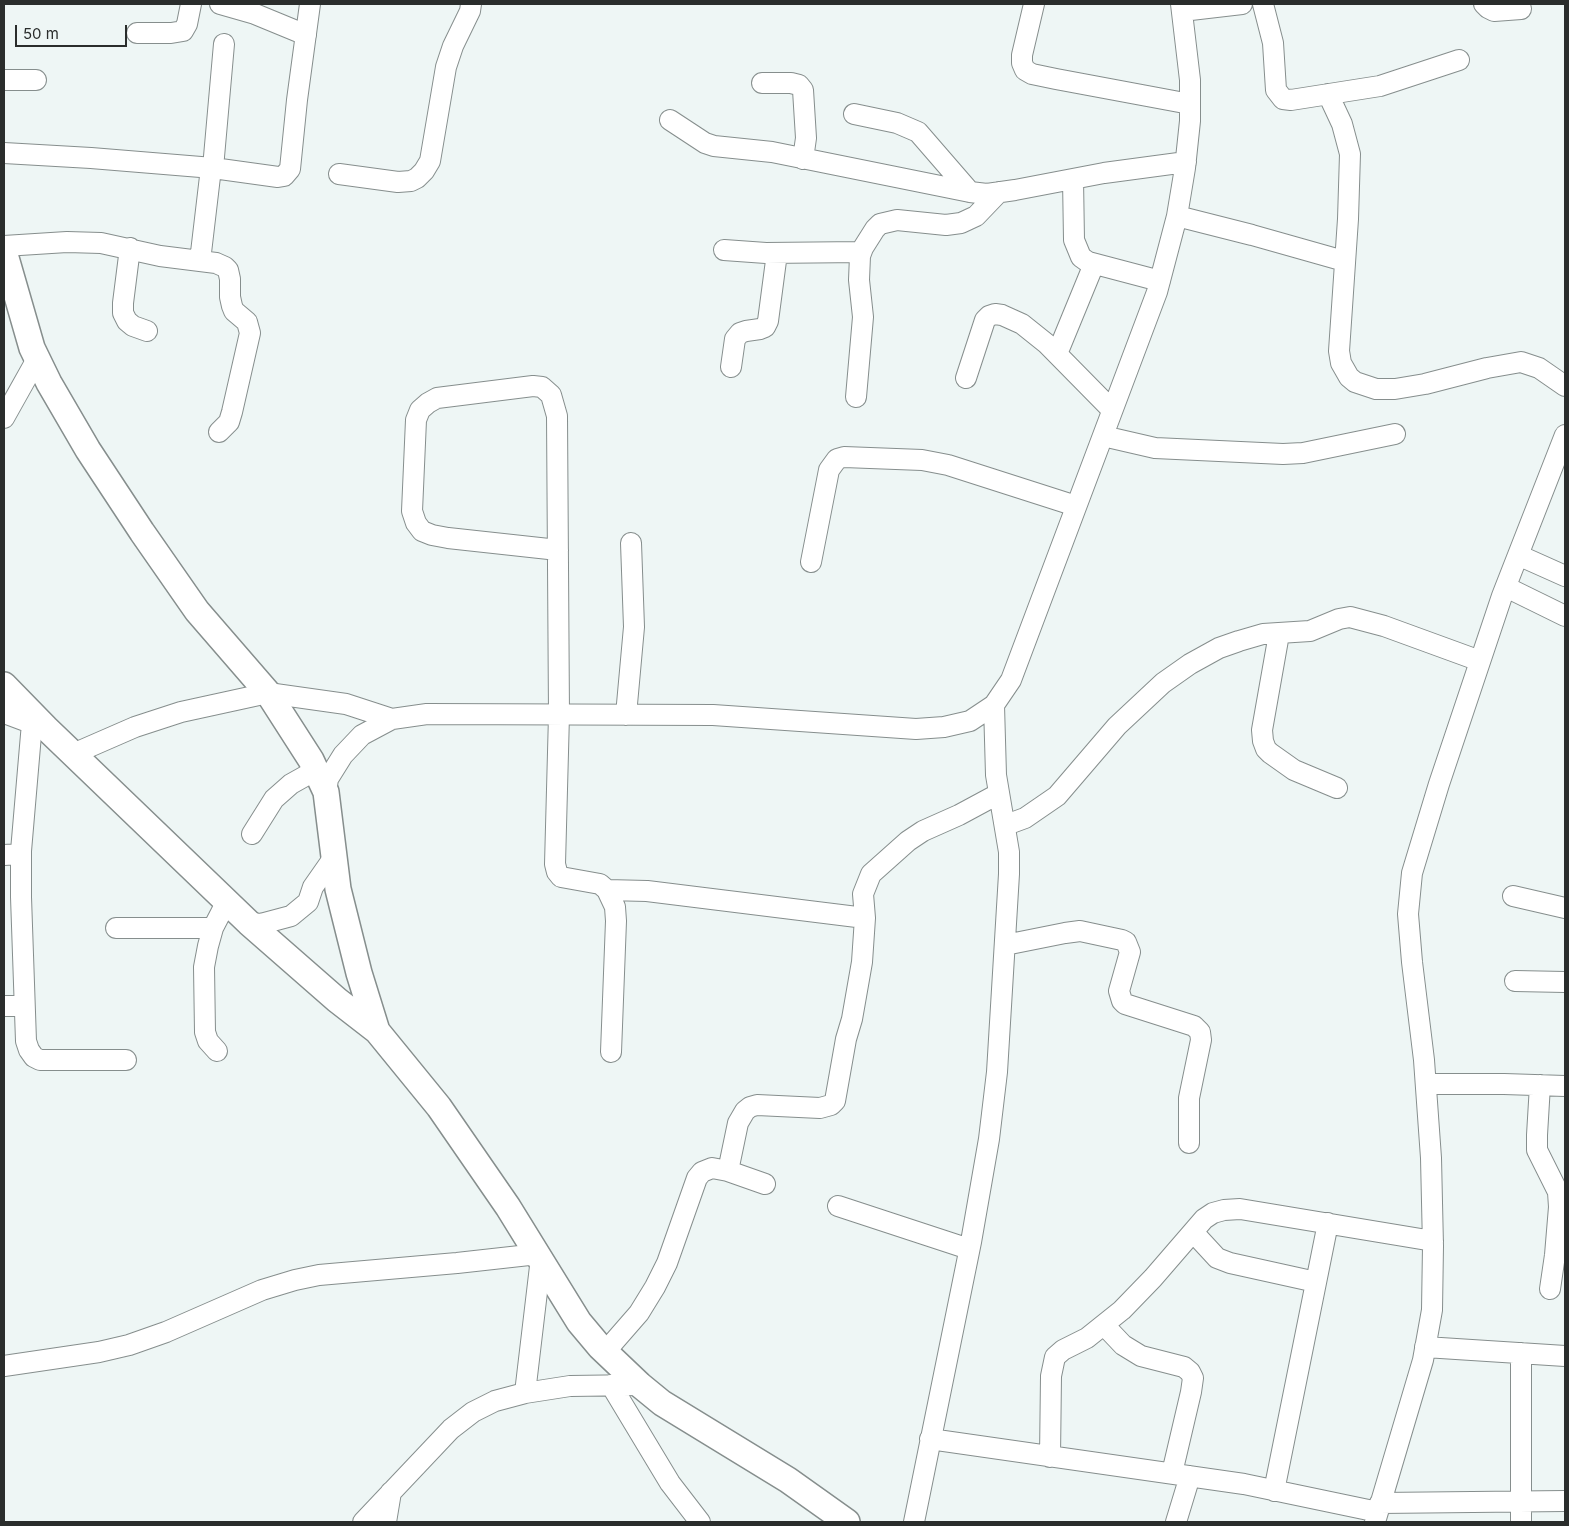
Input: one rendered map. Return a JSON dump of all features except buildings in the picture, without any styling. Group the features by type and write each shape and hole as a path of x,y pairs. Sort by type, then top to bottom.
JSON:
{"main road":[{"path":"4,251 32,348 49,383 88,450 142,532 197,610 268,693 287,720 316,770 326,792 338,889 359,973 377,1031"},
{"path":"4,685 39,726 73,754 249,923 337,1000 377,1031 439,1107 540,1256 579,1322 605,1352 640,1386 662,1403 788,1480 847,1522"}],"street":[{"path":"137,32 171,33 183,31 187,24 191,4"},
{"path":"220,4 255,14 306,35"},
{"path":"4,153 91,158 212,168 278,177 284,176 290,169 310,4"},
{"path":"339,174 398,182 416,178 424,171 430,161 446,67 453,46 472,4"},
{"path":"1034,4 1022,55 1022,64 1025,70 1032,74 1056,79 1190,104"},
{"path":"326,792 328,779 343,755 362,735 392,719 427,714 713,715 916,729 944,728 970,721 994,705 1011,680 1160,282 1177,216 1186,162 1190,80 1182,7 1242,4"},
{"path":"1263,4 1273,43 1276,90 1283,99 1290,100 1380,86 1459,60"},
{"path":"1484,4 1488,8 1500,12 1521,9"},
{"path":"200,261 212,168 224,44"},
{"path":"4,80 36,80"},
{"path":"762,83 791,83 799,85 803,90 806,138 803,159"},
{"path":"1328,94 1342,124 1350,154 1348,219 1339,351 1344,369 1355,382 1376,389 1395,389 1521,362 1540,368 1565,386"},
{"path":"854,114 897,123 918,132 970,192"},
{"path":"670,120 705,143 714,146 772,152 987,194 1186,162"},
{"path":"1073,179 1074,240 1081,257 1094,264 1160,282"},
{"path":"856,397 864,318 859,280 861,252 875,229 880,224 897,220 946,225 961,224 976,216 999,192"},
{"path":"1177,216 1344,261"},
{"path":"4,246 67,242 101,243 160,256 216,263 225,267 228,270 230,279 232,306 234,311 247,322 249,329 232,412 229,422 219,432"},
{"path":"130,248 123,313 127,321 133,326 147,332"},
{"path":"724,250 777,253 861,252"},
{"path":"731,367 735,339 740,333 765,327 768,322 777,253"},
{"path":"1058,354 1094,264"},
{"path":"966,378 986,320 995,314 1002,315 1022,324 1058,354 1112,410"},
{"path":"4,418 37,359"},
{"path":"558,550 448,538 422,531 416,523 412,511 416,420 420,410 437,398 533,386 542,387 550,396 558,416 559,715 556,864 557,872 560,876 600,884 607,890 615,907 610,1052"},
{"path":"1103,436 1155,448 1303,454 1395,434"},
{"path":"1378,1512 1423,1360 1432,1310 1431,1158 1426,1084 1408,914 1412,872 1480,661 1518,555 1565,435"},
{"path":"811,562 829,470 836,459 844,457 922,460 948,465 1076,506"},
{"path":"626,715 634,627 631,542"},
{"path":"1518,555 1565,576"},
{"path":"1506,587 1565,616"},
{"path":"1006,825 1025,818 1057,796 1117,726 1163,683 1190,664 1219,648 1239,641 1263,634 1310,631 1339,619 1350,617 1384,626 1480,661"},
{"path":"1280,634 1262,730 1263,741 1270,753 1294,770 1337,788"},
{"path":"73,754 135,727 172,715 268,693 346,704 392,719"},
{"path":"914,1522 969,1249 989,1139 997,1072 1009,852 1006,825 998,794 996,775 994,705"},
{"path":"4,713 39,726 13,854 21,898 24,1006 28,1046 34,1057 40,1060 126,1060"},
{"path":"252,834 274,799 291,784 316,770"},
{"path":"728,1171 738,1123 745,1111 750,1107 757,1105 820,1108 831,1105 835,1101 862,962 863,894 871,874 908,841 998,794"},
{"path":"249,923 261,924 291,916 308,902 313,887 334,857"},
{"path":"607,890 647,891 864,918"},
{"path":"1513,896 1565,908"},
{"path":"217,1051 208,1041 205,1032 204,967 213,928 227,901"},
{"path":"116,928 213,928"},
{"path":"1005,945 1080,931 1126,942 1130,952 1119,991 1122,1001 1125,1004 1194,1026 1200,1032 1201,1040 1189,1098 1189,1143"},
{"path":"1514,981 1565,982"},
{"path":"4,1006 24,1006"},
{"path":"1426,1084 1464,1083 1565,1086"},
{"path":"1540,1085 1538,1150 1558,1192 1560,1207 1550,1289"},
{"path":"605,1352 639,1313 655,1287 667,1263 697,1178 702,1172 712,1168 728,1171 766,1184"},
{"path":"838,1206 969,1249"},
{"path":"1050,1457 1051,1376 1055,1357 1063,1350 1086,1338 1122,1310 1147,1285 1204,1219 1213,1213 1240,1209 1433,1241"},
{"path":"1274,1491 1328,1223"},
{"path":"1193,1232 1217,1258 1230,1263 1316,1282"},
{"path":"4,1366 99,1352 129,1345 166,1332 262,1290 319,1275 540,1256 525,1393"},
{"path":"1104,1325 1123,1345 1141,1356 1184,1367 1190,1372 1192,1378 1191,1392 1176,1522"},
{"path":"1425,1347 1565,1356"},
{"path":"1521,1353 1521,1522"},
{"path":"612,1385 670,1483 700,1522"},
{"path":"363,1522 451,1429 473,1412 495,1400 570,1386 640,1386"},
{"path":"930,1439 1181,1474 1378,1512 1521,1500 1565,1500"},
{"path":"386,1522 391,1492"}]}
